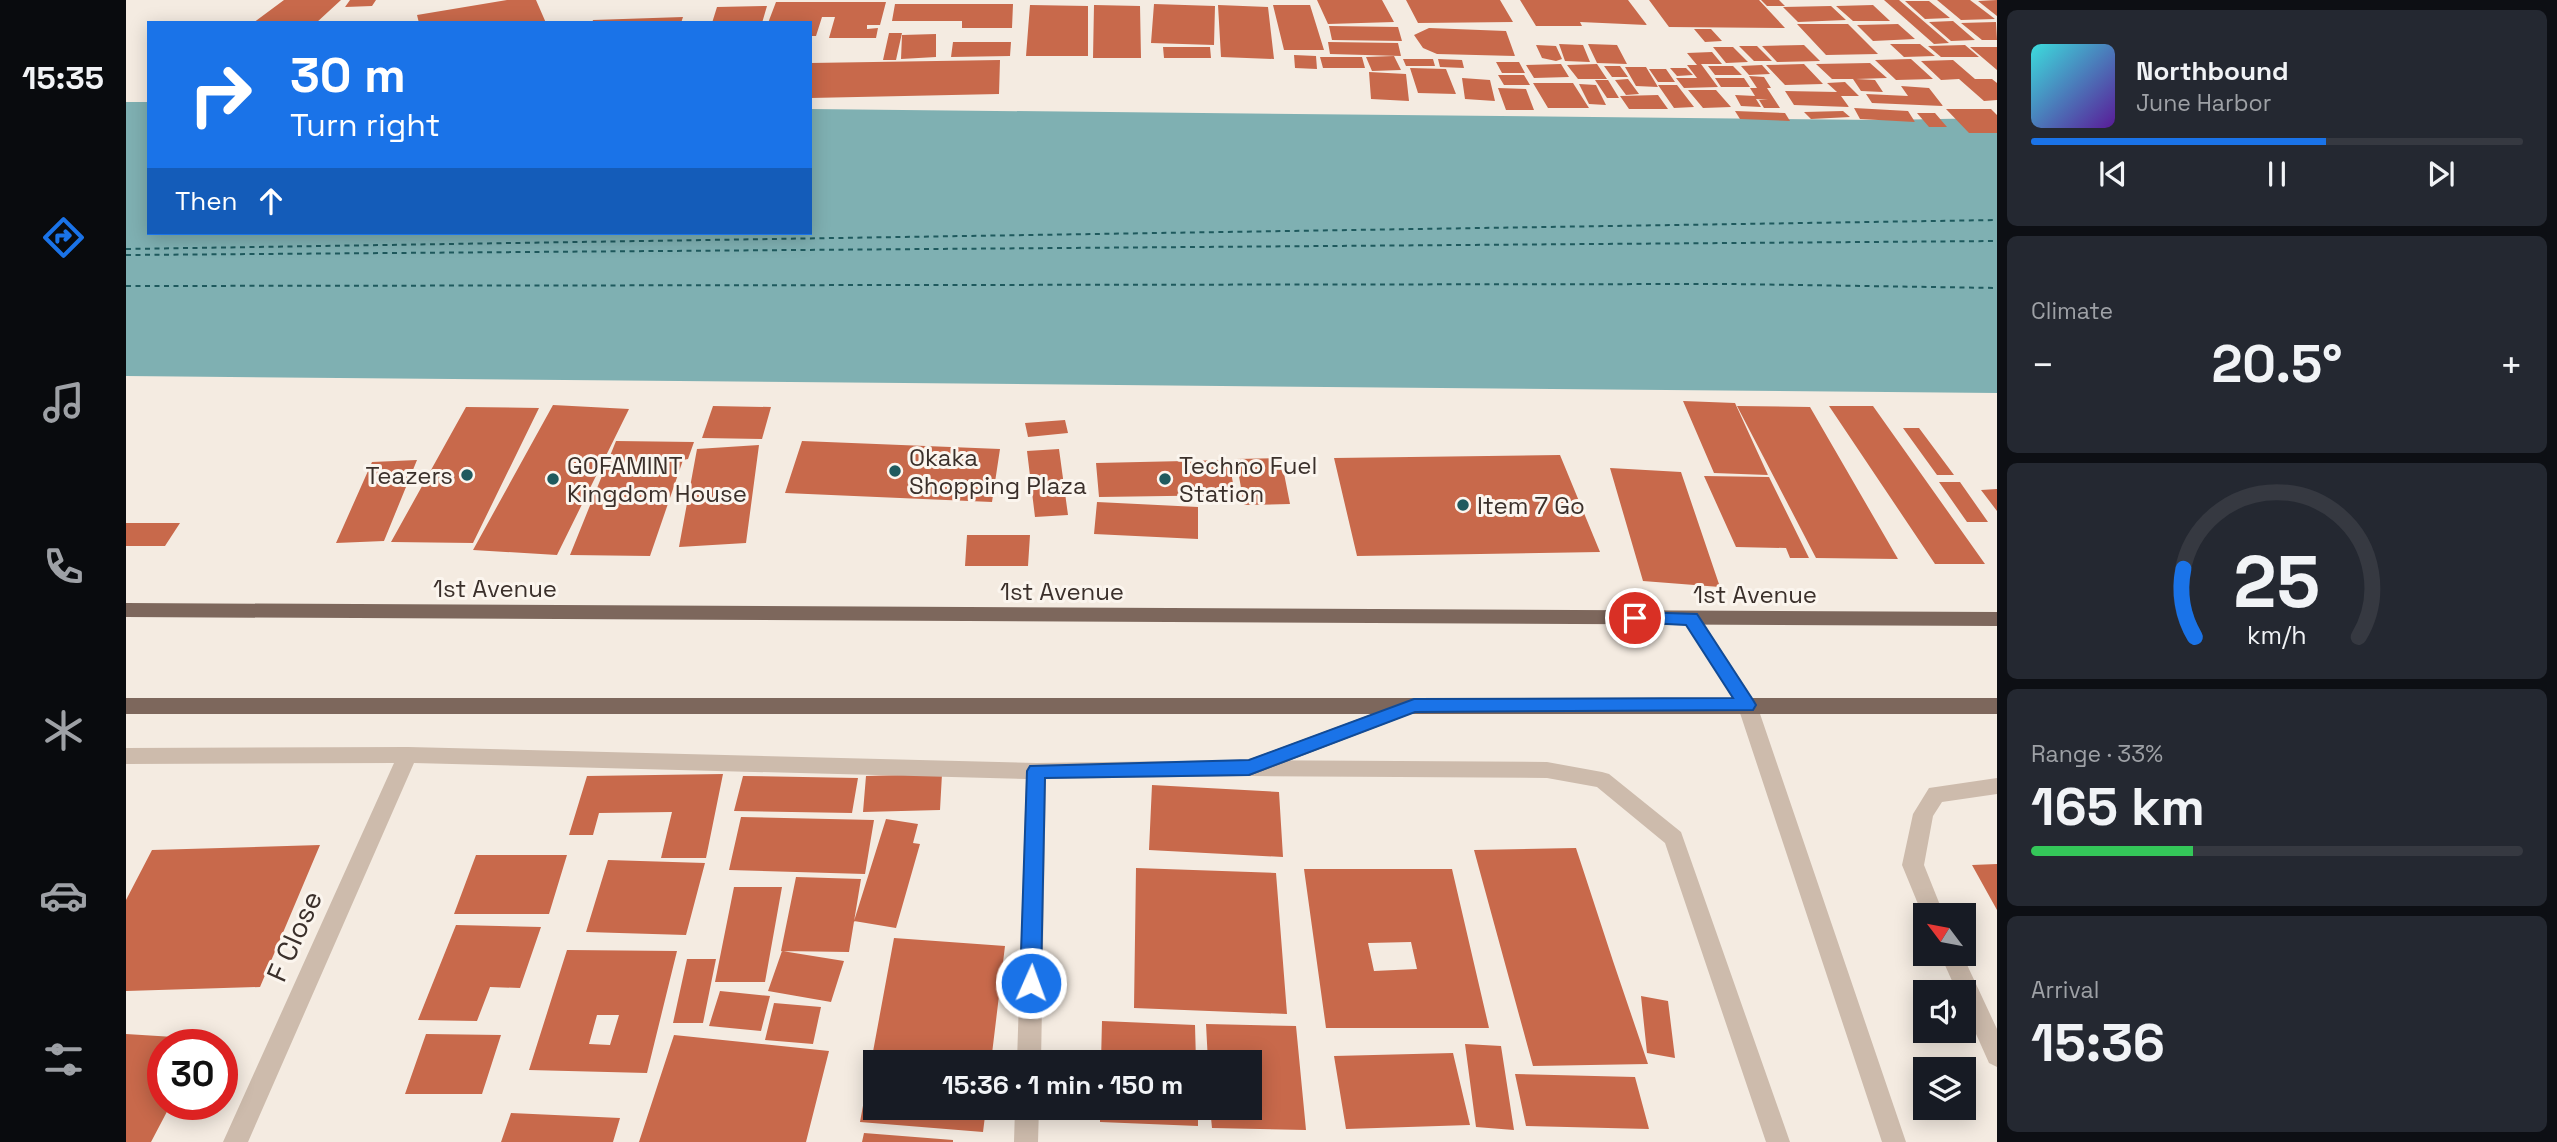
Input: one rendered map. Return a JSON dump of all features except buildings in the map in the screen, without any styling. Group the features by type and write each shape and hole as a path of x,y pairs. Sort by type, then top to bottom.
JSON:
{"main road":[{"name":"1st Avenue","path":"126,610 1997,619"},
{"path":"1249,768 1414,705"},
{"path":"126,706 1997,706"}],"street":[{"path":"1691,618 1747,705 1894,1142"},
{"path":"126,756 408,755 1036,771 1249,768 1547,770 1602,780 1674,838 1777,1142"},
{"name":"F Close","path":"235,1142 408,755"},
{"path":"1028,1050 1036,771"},
{"path":"1928,903 1913,865 1923,814 1936,794 1997,786"},
{"path":"1956,966 1997,1055"},
{"path":"1026,1142 1027,1120"}],"water":[{"path":"126,102 147,102 147,235 812,235 812,109 1881,120 1997,118 1997,393 126,376"}],"ferry route":[{"path":"126,249 1997,220"},
{"path":"126,255 1997,241"},
{"path":"126,286 1731,284 1997,288"}],"place":[{"name":"Okaka Shopping Plaza","path":"895,471"},
{"name":"Teazers","path":"467,475"},
{"name":"GOFAMINT Kingdom House","path":"553,479"},
{"name":"Techno Fuel Station","path":"1165,479"},
{"name":"Item 7 Go","path":"1463,505"}],"route":[{"path":"1031,983 1036,771 1249,768 1414,705 1747,705 1691,618 1635,618"}]}
